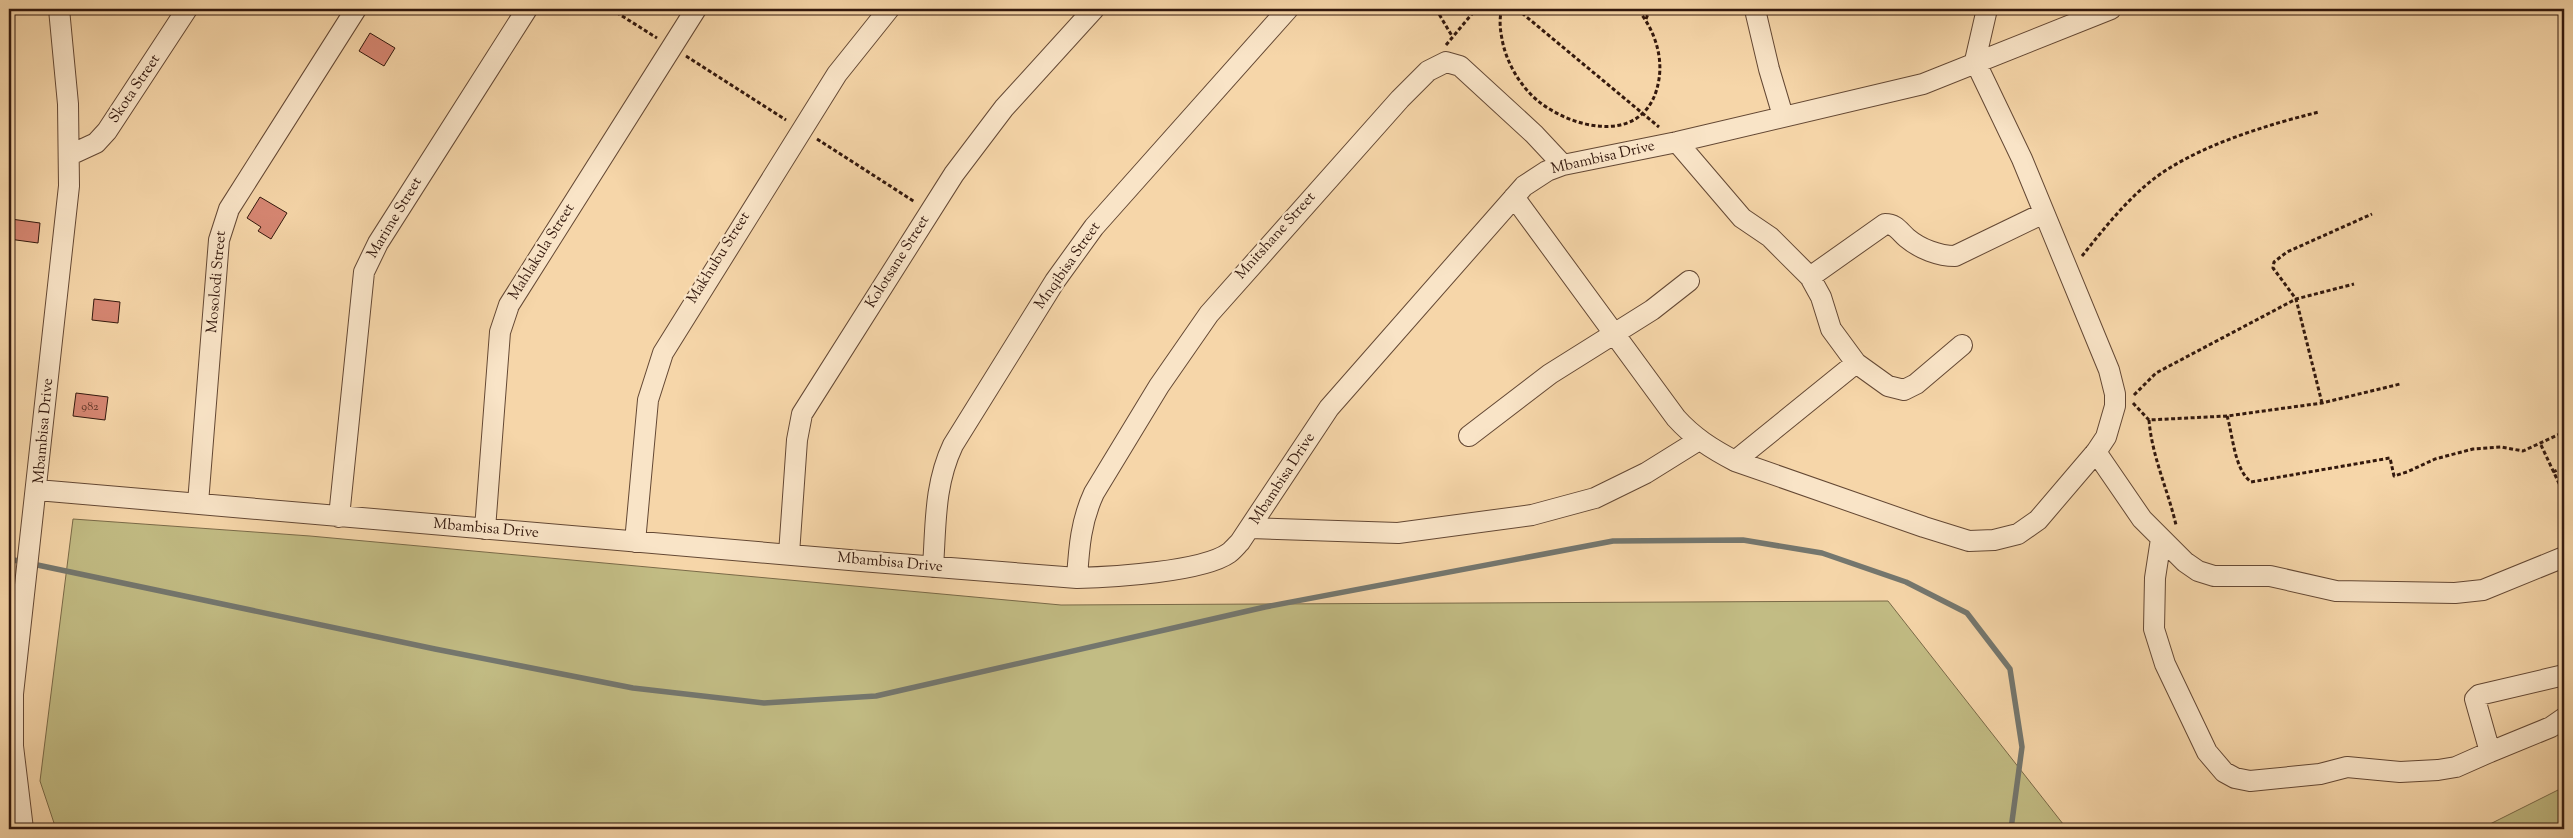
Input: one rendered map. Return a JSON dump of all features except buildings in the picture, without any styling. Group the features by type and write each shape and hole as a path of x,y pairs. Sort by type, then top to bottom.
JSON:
{"street":[{"name":"Mbambisa Drive","path":"59,9 68,104 70,154 68,196 37,490 1077,578 1113,577 1196,566 1230,553 1251,528 1329,408 1514,197 1536,178 1563,165 1677,142 1923,84 1975,61 2111,9"},
{"name":"Skota Street","path":"70,154 96,143 107,130 187,9"},
{"name":"Mosolodi Street","path":"198,503 219,240 222,224 233,202 356,9"},
{"name":"Marime Street","path":"339,516 364,272 378,243 527,9"},
{"name":"Mahlakula Street","path":"485,529 500,340 504,317 519,286 696,9"},
{"name":"Makhubu Street","path":"635,542 648,400 660,360 676,329 801,129 837,74 889,9"},
{"name":"Kolotsane Street","path":"789,554 796,440 802,414 954,174 1004,108 1094,9"},
{"name":"Mnqibisa Street","path":"933,567 939,479 944,465 953,445 1055,281 1119,197 1288,9"},
{"path":"1757,9 1756,14 1769,69 1784,116"},
{"path":"1514,197 1676,418 1699,440 1735,461 1969,541 2008,538 2029,528 2096,452 2111,425 2115,394 2109,370 2019,151 1975,61 1987,9"},
{"path":"1440,63 1446,62 1460,66 1534,134 1563,165"},
{"name":"Mnitshane Street","path":"1077,578 1081,529 1085,511 1159,386 1209,314 1400,99 1428,71 1440,63"},
{"path":"1677,142 1742,218 1770,237 1810,276 1821,297 1831,329 1856,364 1888,386 1904,390 1916,384 1962,345"},
{"path":"1810,276 1885,224 1895,226 1908,238 1927,249 1946,256 1955,256 2044,213"},
{"path":"1468,436 1550,374 1652,310 1689,282"},
{"path":"1735,461 1856,364"},
{"path":"1251,528 1398,533 1532,516 1595,498 1646,473 1699,440"},
{"path":"2096,452 2142,519 2169,534 2198,571 2214,576 2270,576 2336,591 2455,594 2483,590 2564,557"},
{"path":"23,829 13,746 13,694 37,490"},
{"path":"2169,534 2155,578 2154,629 2165,664 2207,752 2224,772 2235,778 2250,780 2320,774 2347,767 2400,772 2456,767 2551,727 2564,718"},
{"path":"2490,752 2475,699 2488,691 2564,675"}],"path":[{"path":"611,9 930,212"},
{"path":"1436,9 1452,36"},
{"path":"1440,63 1444,48 1452,36 1476,9"},
{"path":"1502,9 1500,29 1509,62 1522,83 1538,100 1559,113 1582,124 1606,128 1625,125 1643,114 1658,89 1662,65 1646,19 1637,9"},
{"path":"1517,9 1677,142"},
{"path":"1646,19 1650,9"},
{"path":"2070,276 2105,227 2135,196 2168,169 2206,150 2287,120 2319,112"},
{"path":"2322,404 2296,299 2273,268 2279,257 2372,214"},
{"path":"2111,425 2142,385 2156,373 2296,299 2354,284"},
{"path":"2149,420 2227,416 2322,404 2400,384"},
{"path":"2130,400 2149,420 2150,436 2163,486 2169,534"},
{"path":"2227,416 2238,460 2245,476 2251,482 2390,458 2394,476 2407,472 2435,458 2473,450 2501,447 2523,451 2541,445 2564,432"},
{"path":"2541,445 2564,494"},
{"path":"2553,472 2564,467"}],"shaded area":[{"path":"73,519 310,536 1061,605 1888,601 2067,829 56,829 40,781"},
{"path":"2564,787 2564,829 2480,829"}],"waterway":[{"path":"9,559 435,649 633,688 764,703 876,696 1265,607 1613,541 1743,540 1822,553 1906,582 1967,613 2010,669 2022,747 2011,829"}]}
